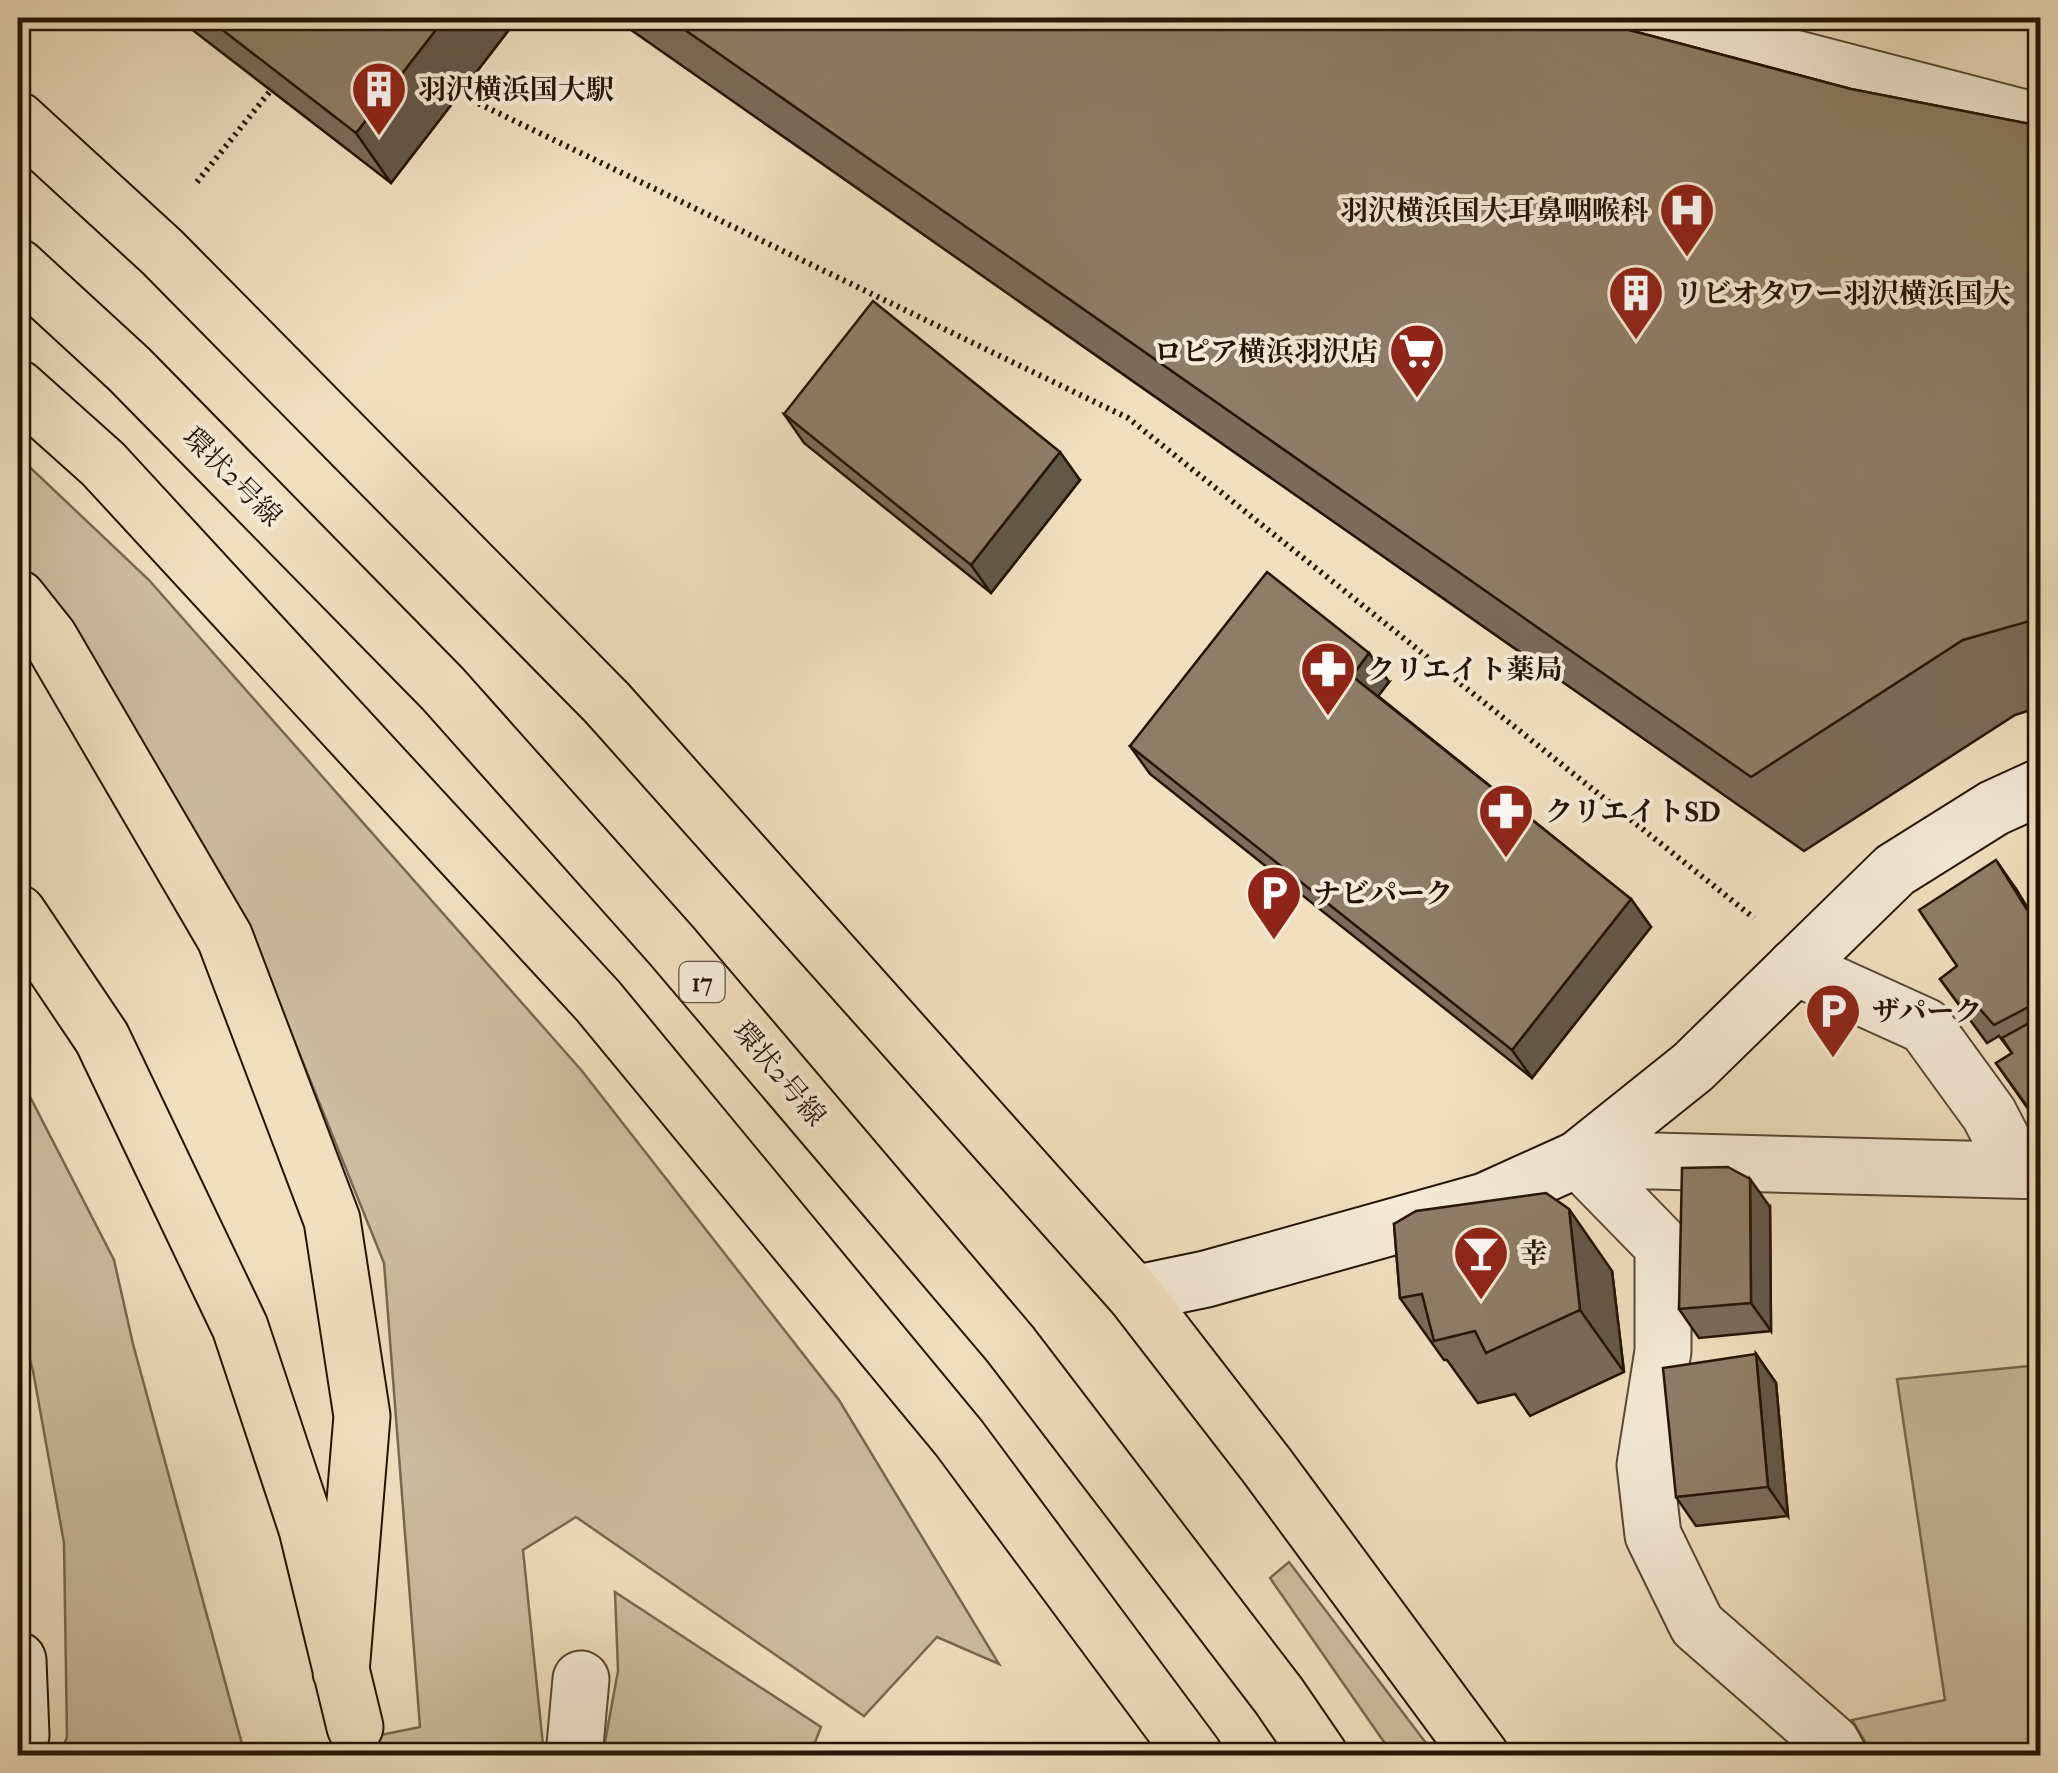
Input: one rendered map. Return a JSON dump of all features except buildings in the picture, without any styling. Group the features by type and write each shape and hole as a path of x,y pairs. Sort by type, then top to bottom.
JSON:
{"main road":[{"path":"18,120 162,252 607,703 1134,1294 1267,1466 1481,1756"},
{"name":"環状2号線","path":"18,267 128,369 443,689 671,946 1010,1344 1279,1696 1320,1756"},
{"path":"18,388 103,464 598,1001 959,1438 1194,1756"},
{"path":"18,598 49,637 225,938 332,1220 362,1416 341,1672"},
{"path":"23,934 102,1038 240,1327 307,1529 356,1727"}],"street":[{"path":"1640,18 2040,122"},
{"path":"1134,1294 1206,1279 1485,1202 1578,1160 1693,1068 1894,870 1994,808 2040,787"},
{"path":"1795,968 1924,1026 2029,1170"},
{"path":"1578,1160 2029,1170"},
{"path":"1578,1160 1663,1246 1663,1351 1645,1465 1652,1535 1697,1625 1832,1744 1839,1756"},
{"path":"18,1660 18,1747"},
{"path":"574,1756 581,1679"}],"path":[{"path":"197,182 281,77"},
{"path":"441,90 459,94 1128,418 1758,922"}],"shaded area":[{"path":"18,456 149,580 582,1071 839,1400 999,1664 937,1637 864,1716 576,1517 523,1550 544,1755 282,1755 420,1727 384,1263 250,931 75,643 18,560"},
{"path":"18,1090 27,1091 114,1260 133,1344 245,1755 60,1755 67,1737 64,1543 33,1371 18,1315"},
{"path":"2040,1365 2040,1755 1873,1755 1852,1720 1945,1700 1897,1379"},
{"path":"1289,1562 1435,1755 1393,1755 1270,1578"},
{"path":"615,1592 821,1727 810,1755 607,1755 605,1742 618,1671"}],"place":[{"name":"羽沢横浜国大駅","path":"379,138"},
{"name":"羽沢横浜国大耳鼻咽喉科","path":"1687,259"},
{"name":"リビオタワー羽沢横浜国大","path":"1636,342"},
{"name":"ロピア横浜羽沢店","path":"1417,400"},
{"name":"クリエイト薬局","path":"1328,718"},
{"name":"クリエイトSD","path":"1506,860"},
{"name":"ナビパーク","path":"1274,942"},
{"name":"ザパーク","path":"1833,1060"},
{"name":"幸","path":"1481,1302"}]}
